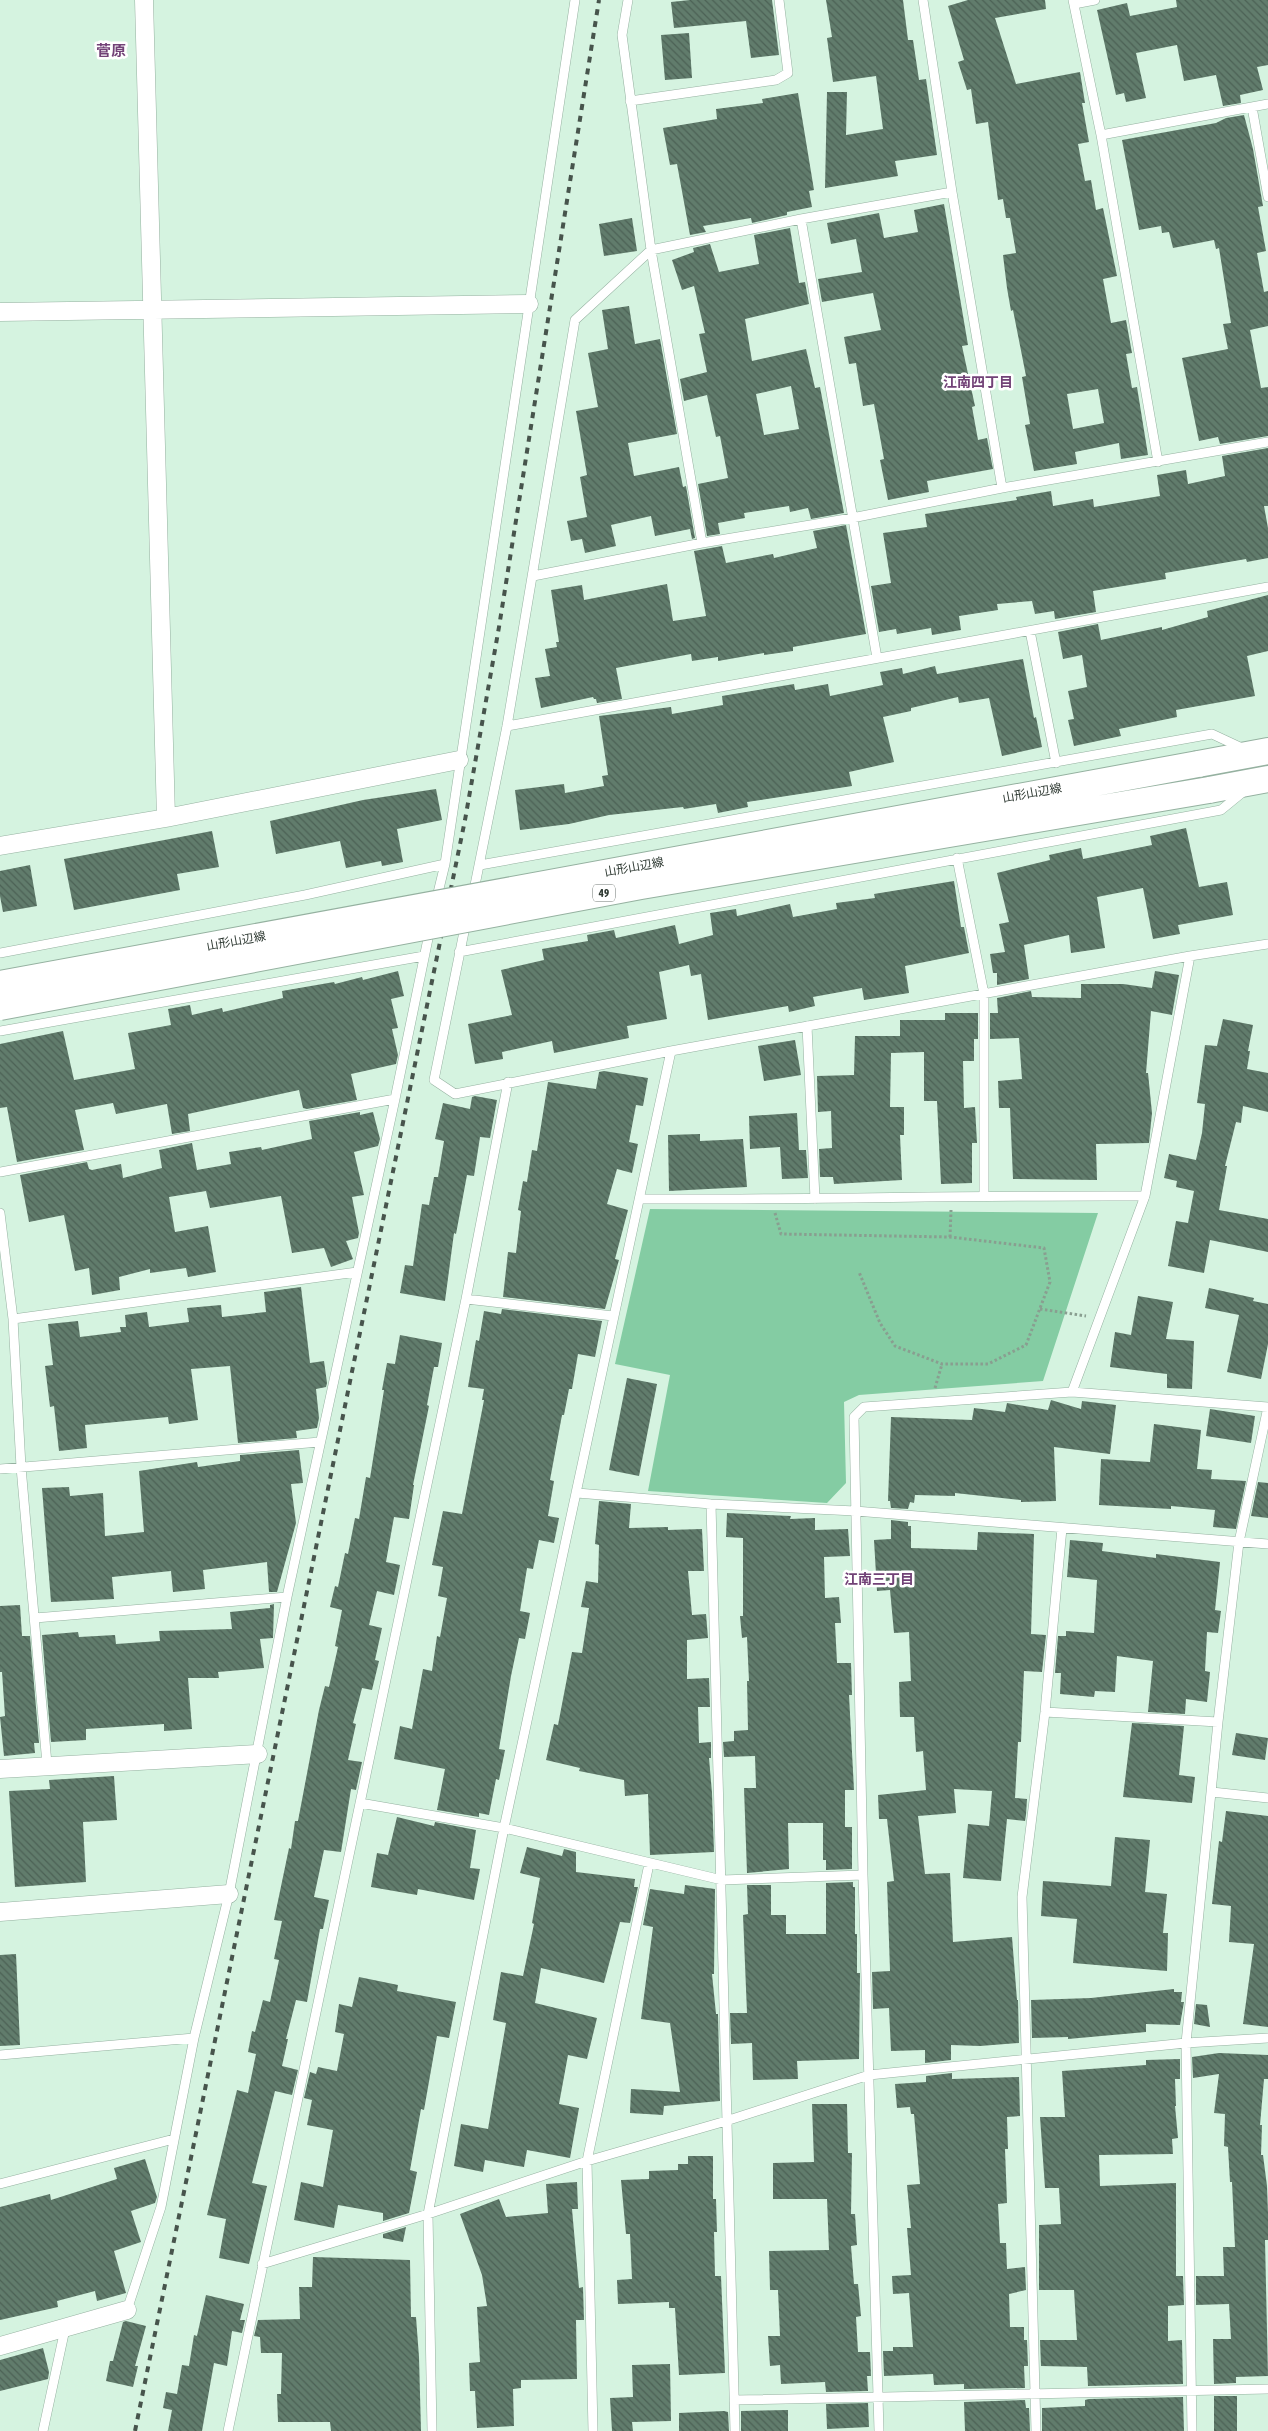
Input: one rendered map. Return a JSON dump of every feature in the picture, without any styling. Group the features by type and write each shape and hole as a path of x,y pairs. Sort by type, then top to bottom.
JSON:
{"main road":[{"name":"山形山辺線","path":"0,984 1261,752"},
{"name":"山形山辺線","path":"0,1007 651,884 1262,780"}],"street":[{"path":"144,0 166,818"},
{"path":"0,312 529,304"},
{"path":"0,846 166,818 459,760"},
{"path":"0,1769 47,1764 258,1754"},
{"path":"0,1912 228,1894"},
{"path":"0,2346 127,2310"}],"lane":[{"path":"127,2310 160,2207 194,2038 228,1894 258,1754 287,1597 396,1099 424,956 445,864 459,760 575,0"},
{"path":"628,0 622,35 630,102 651,250 702,543"},
{"path":"630,102 776,80 788,73 779,0"},
{"path":"923,0 952,192 1002,488"},
{"path":"1095,0 1073,2 1101,135 1158,462"},
{"path":"1101,135 1268,104"},
{"path":"1252,107 1268,197"},
{"path":"952,192 801,218 651,250 575,320 507,726 480,865 434,1080 455,1094 508,1082 806,1026 1190,956 1268,944"},
{"path":"801,218 877,658"},
{"path":"533,576 702,543 852,518 1002,488 1268,442"},
{"path":"507,726 1268,587"},
{"path":"1030,631 1056,763"},
{"path":"480,865 1212,734 1261,752"},
{"path":"460,952 1221,810 1262,780"},
{"path":"957,858 984,994 984,1195"},
{"path":"0,952 305,895 445,864"},
{"path":"0,1031 424,956"},
{"path":"1072,1392 1145,1196 1190,956"},
{"path":"806,1026 815,1199"},
{"path":"432,2431 428,2214 504,1828 671,1051"},
{"path":"228,2431 466,1299 508,1082"},
{"path":"0,1172 396,1099"},
{"path":"640,1199 951,1198 984,1195 1145,1196"},
{"path":"0,1213 13,1319 21,1467 47,1764"},
{"path":"13,1319 357,1272"},
{"path":"466,1299 613,1316"},
{"path":"879,2431 863,1875 854,1417 864,1407 1072,1392 1268,1407 1239,1542 1218,1722 1186,2043 1192,2431"},
{"path":"0,1469 320,1442"},
{"path":"577,1492 711,1504 855,1512 1268,1544"},
{"path":"711,1504 735,2431"},
{"path":"1036,2431 1022,1897 1045,1712 1062,1528"},
{"path":"35,1618 287,1597"},
{"path":"1045,1712 1218,1722"},
{"path":"1212,1792 1268,1798"},
{"path":"360,1803 504,1828 722,1880 863,1875"},
{"path":"593,2431 587,2161 649,1864"},
{"path":"0,2055 194,2038"},
{"path":"262,2264 428,2214 587,2161 726,2121 869,2075 1186,2043 1268,2038"},
{"path":"0,2184 174,2139"},
{"path":"43,2431 65,2329"},
{"path":"734,2400 1268,2389"}],"path":[{"path":"950,1237 951,1198"},
{"path":"771,1200 781,1234 950,1237 1044,1248 1050,1282 1026,1345 988,1364 942,1364 895,1346 880,1323 859,1272"},
{"path":"1040,1309 1099,1317"},
{"path":"930,1402 942,1364"}],"green space":[{"path":"650,1209 1098,1213 1043,1381 859,1395 844,1402 846,1483 827,1503 648,1491 670,1375 615,1364"}],"building":[{"path":"690,0 772,0 779,55 751,58 746,21 674,28 671,2"},
{"path":"826,0 903,0 908,40 913,40 919,80 926,79 937,155 895,161 898,176 825,188 827,92 847,92 846,135 883,129 876,76 833,82 827,38 832,37"},
{"path":"968,0 1045,0 1046,9 995,18 1016,84 1080,72 1085,103 1082,103 1089,142 1078,144 1085,181 1091,180 1096,210 1103,208 1117,276 1103,279 1111,323 1126,320 1132,353 1126,354 1132,388 1137,387 1148,455 1121,459 1119,443 1075,452 1077,464 1034,471 1025,425 1030,424 1022,377 1026,376 1013,310 1011,311 1003,255 1016,253 1010,218 1006,218 1003,199 998,200 988,122 976,124 971,89 967,90 958,62 964,60 948,6","holes":["1098,389 1104,423 1073,429 1067,394"]},
{"path":"1176,0 1268,0 1268,65 1257,67 1263,90 1240,95 1241,103 1223,106 1216,75 1184,81 1177,45 1136,53 1146,98 1126,102 1124,93 1116,95 1097,10 1127,3 1130,16 1177,7"},
{"path":"689,33 692,78 665,80 661,35"},
{"path":"798,93 814,190 809,191 812,207 787,212 787,215 752,223 751,218 703,226 706,232 690,235 677,164 670,165 663,128 717,119 716,109 763,103 762,99"},
{"path":"1244,115 1253,149 1263,206 1258,207 1266,251 1257,253 1264,292 1268,291 1268,326 1250,330 1261,388 1268,387 1268,436 1220,444 1218,437 1199,441 1182,358 1228,349 1223,324 1231,323 1219,248 1216,249 1214,240 1173,248 1169,232 1162,233 1161,226 1139,230 1122,140 1216,123 1226,118"},
{"path":"944,204 968,345 962,346 975,406 972,407 978,440 987,438 993,469 927,481 929,492 888,500 880,460 884,459 874,404 863,406 856,363 849,364 844,337 881,330 873,293 822,302 818,279 862,272 856,239 831,244 827,223 879,213 884,238 918,232 914,210"},
{"path":"632,218 637,251 604,256 599,224"},
{"path":"790,228 799,283 805,282 809,304 745,319 752,361 806,349 815,388 820,387 844,513 811,519 808,508 790,512 789,506 744,513 745,518 718,523 720,534 707,536 698,484 728,478 720,436 716,437 707,395 684,401 680,379 707,372 699,334 705,333 694,286 682,290 672,260 694,252 693,248 710,244 719,272 759,264 754,235","holes":["791,386 799,429 764,435 756,394"]},
{"path":"629,306 635,344 660,339 677,434 628,443 634,476 679,467 683,487 686,486 695,538 692,539 690,529 655,536 651,516 611,525 616,546 585,553 582,539 571,541 567,521 587,517 580,477 587,475 576,411 598,407 588,353 608,349 602,310"},
{"path":"1268,448 1268,506 1264,506 1268,528 1268,558 1247,562 1246,559 1165,573 1166,579 1093,591 1096,612 1055,619 1054,611 1035,614 1032,601 997,604 998,610 959,616 961,630 932,635 931,628 897,634 896,629 879,632 871,586 891,583 883,533 927,527 925,514 1017,500 1016,497 1051,491 1053,506 1093,499 1094,507 1160,496 1157,475 1186,470 1188,484 1225,476 1222,456"},
{"path":"846,525 866,634 793,647 793,651 764,655 764,653 718,661 718,657 692,661 691,654 616,668 622,699 597,703 593,697 541,708 535,678 550,676 545,649 557,647 556,642 559,642 551,590 582,585 584,600 667,584 673,621 706,616 694,551 722,546 726,563 773,554 774,558 817,548 813,531"},
{"path":"1268,595 1268,651 1247,656 1255,696 1176,710 1177,717 1119,729 1121,736 1074,746 1068,720 1074,719 1068,691 1087,687 1082,655 1063,659 1058,632 1098,624 1101,640 1162,627 1162,630 1208,617 1207,611"},
{"path":"1023,659 1034,718 1036,717 1042,747 1002,756 989,698 959,703 958,697 883,717 894,762 849,772 852,786 747,802 748,807 718,813 716,804 684,809 683,807 609,815 569,824 520,830 515,790 564,784 565,793 604,786 602,776 608,775 599,716 671,707 672,714 723,705 722,696 794,684 795,690 828,684 830,696 883,685 880,672 902,668 903,674 935,666 937,674"},
{"path":"436,789 442,820 397,829 403,862 382,866 381,861 346,868 340,841 276,854 270,821 363,800"},
{"path":"1186,828 1199,887 1227,882 1233,915 1178,925 1180,934 1153,939 1143,888 1097,897 1105,948 1071,953 1069,935 1024,945 1029,979 997,985 997,973 993,973 990,954 1005,952 999,924 1009,922 997,873 1050,860 1049,855 1081,848 1083,859 1152,845 1150,836"},
{"path":"212,831 219,867 177,874 180,890 74,910 64,859"},
{"path":"30,865 37,906 3,912 0,896 0,871"},
{"path":"954,881 961,927 964,927 969,953 905,966 909,993 864,1000 862,988 813,997 815,1006 789,1012 788,1006 708,1020 701,974 691,976 689,965 659,972 667,1019 627,1026 629,1038 554,1053 552,1041 502,1052 503,1059 475,1064 468,1024 512,1015 501,970 544,960 542,949 588,941 587,935 614,930 616,938 675,925 679,944 713,935 710,913 736,909 737,916 790,904 793,917 837,909 836,903 875,898 874,894"},
{"path":"398,971 404,996 391,999 398,1028 392,1029 398,1055 396,1064 351,1074 357,1100 307,1109 303,1108 299,1090 188,1114 190,1131 172,1134 167,1104 116,1114 113,1103 75,1110 84,1150 17,1162 7,1107 0,1108 0,1044 63,1031 74,1080 135,1069 128,1033 171,1025 168,1009 190,1005 192,1015 222,1008 223,1012 283,998 282,991 334,982 335,984 362,977 363,980"},
{"path":"1155,971 1179,975 1172,1015 1151,1011 1146,1073 1148,1073 1152,1113 1149,1143 1096,1144 1097,1180 1013,1179 1010,1108 999,1108 998,1081 1022,1079 1019,1038 990,1039 990,1013 998,1013 997,998 1031,991 1032,997 1081,998 1081,984 1123,984 1152,988"},
{"path":"945,1013 978,1013 978,1039 974,1039 974,1061 963,1061 964,1108 975,1107 977,1143 972,1143 972,1183 941,1184 937,1101 924,1101 924,1052 891,1053 890,1107 904,1107 904,1135 900,1135 902,1180 834,1184 833,1177 820,1177 819,1149 832,1148 831,1111 818,1112 817,1076 854,1075 855,1036 900,1036 900,1020 945,1020"},
{"path":"1223,1019 1253,1025 1247,1069 1268,1073 1268,1112 1243,1106 1241,1123 1236,1122 1225,1166 1227,1166 1219,1210 1268,1219 1268,1252 1210,1240 1204,1273 1168,1266 1176,1221 1188,1223 1194,1191 1176,1187 1177,1181 1164,1178 1169,1154 1196,1160 1202,1133 1205,1104 1197,1103 1205,1045 1217,1046"},
{"path":"795,1040 801,1075 764,1081 758,1046"},
{"path":"604,1071 648,1078 643,1106 636,1105 629,1142 638,1144 632,1173 617,1169 607,1204 628,1210 615,1259 619,1260 605,1309 503,1297 508,1252 516,1253 521,1211 518,1210 523,1181 527,1182 532,1150 537,1151 548,1082 596,1089 599,1072"},
{"path":"472,1097 497,1100 490,1138 480,1137 474,1176 467,1175 456,1234 454,1233 445,1301 400,1293 405,1265 413,1266 422,1204 429,1205 434,1177 438,1177 444,1141 435,1139 443,1103 470,1109"},
{"path":"360,1112 360,1115 373,1112 380,1139 378,1146 354,1152 364,1195 352,1197 359,1233 358,1238 346,1241 353,1259 331,1267 324,1248 292,1253 281,1196 210,1208 206,1191 169,1197 175,1232 208,1226 216,1272 188,1277 186,1268 150,1273 150,1269 119,1277 120,1290 92,1295 89,1268 75,1271 64,1215 29,1222 20,1175 87,1162 89,1169 92,1170 121,1164 123,1178 162,1168 159,1150 192,1143 197,1170 231,1164 229,1152 261,1147 262,1150 312,1139 309,1121"},
{"path":"797,1113 799,1150 806,1150 808,1178 782,1179 780,1147 750,1149 749,1116"},
{"path":"700,1134 700,1141 743,1139 747,1187 669,1191 668,1135"},
{"path":"301,1287 310,1363 324,1361 327,1383 326,1387 316,1389 319,1418 317,1428 296,1431 297,1438 238,1443 230,1366 191,1369 198,1420 169,1424 168,1417 85,1425 87,1448 59,1451 54,1406 50,1407 45,1366 53,1365 48,1324 78,1321 80,1337 121,1332 120,1327 126,1327 125,1315 147,1312 149,1327 189,1322 187,1308 221,1305 222,1317 266,1312 264,1292"},
{"path":"1209,1288 1254,1298 1253,1301 1268,1304 1268,1344 1261,1379 1227,1372 1239,1315 1205,1308"},
{"path":"1138,1296 1173,1302 1166,1339 1194,1341 1192,1389 1167,1388 1167,1374 1110,1367 1115,1332 1131,1335"},
{"path":"502,1309 602,1321 595,1357 578,1354 572,1389 569,1389 564,1415 562,1415 550,1480 554,1481 548,1516 559,1518 554,1543 539,1540 533,1569 527,1568 520,1611 530,1613 525,1639 519,1638 511,1676 499,1749 505,1750 499,1780 496,1779 489,1815 479,1813 479,1817 437,1810 445,1769 394,1759 400,1726 412,1729 423,1669 432,1671 437,1636 440,1637 447,1598 438,1596 443,1567 432,1565 443,1511 462,1514 484,1400 482,1400 484,1389 468,1387 476,1340 479,1341 484,1311 501,1314"},
{"path":"400,1335 442,1343 438,1367 434,1367 427,1405 429,1406 413,1485 409,1519 394,1517 386,1562 400,1565 394,1595 377,1591 369,1625 382,1628 375,1660 379,1661 372,1690 362,1688 353,1723 356,1724 348,1760 362,1762 356,1790 351,1789 341,1852 324,1850 314,1897 329,1900 323,1929 320,1929 307,2002 296,2000 286,2039 288,2039 282,2066 298,2070 292,2095 275,2091 252,2183 267,2186 249,2264 219,2258 226,2219 207,2215 237,2090 248,2093 256,2054 248,2052 252,2031 255,2032 263,2000 270,2002 279,1960 274,1959 282,1921 274,1920 289,1848 291,1849 295,1821 298,1821 319,1710 325,1686 329,1687 338,1647 335,1646 342,1610 330,1607 335,1586 338,1587 345,1553 348,1554 355,1518 359,1519 366,1477 370,1478 387,1363 395,1364"},
{"path":"627,1378 657,1384 639,1476 609,1470"},
{"path":"1051,1400 1081,1409 1082,1401 1116,1405 1110,1454 1054,1447 1056,1501 1021,1502 1021,1500 955,1493 955,1496 915,1495 914,1503 910,1502 908,1509 891,1508 890,1501 888,1501 891,1417 972,1420 974,1408 1005,1412 1007,1403 1048,1410"},
{"path":"1210,1409 1255,1416 1251,1443 1206,1436"},
{"path":"1154,1424 1201,1430 1197,1469 1212,1470 1211,1479 1246,1481 1236,1529 1213,1527 1215,1510 1171,1506 1171,1509 1099,1505 1101,1459 1150,1462"},
{"path":"299,1450 303,1483 291,1484 296,1523 277,1592 269,1592 267,1562 203,1570 205,1589 173,1592 171,1571 112,1577 114,1599 51,1602 42,1488 69,1487 70,1496 103,1493 105,1536 144,1532 139,1471 197,1462 198,1467 240,1461 240,1455"},
{"path":"1258,1482 1268,1483 1268,1518 1251,1516"},
{"path":"599,1501 631,1504 629,1528 668,1527 668,1530 702,1529 704,1571 688,1571 692,1615 706,1614 708,1638 687,1640 687,1679 709,1678 710,1707 698,1707 699,1743 711,1742 711,1758 709,1758 714,1852 650,1855 648,1794 625,1796 624,1780 579,1771 580,1768 546,1760 554,1724 558,1725 572,1652 582,1653 589,1608 581,1607 586,1581 598,1583 599,1545 595,1544"},
{"path":"727,1513 791,1516 790,1519 815,1518 815,1530 848,1529 850,1556 824,1557 825,1598 839,1597 841,1623 835,1623 837,1663 851,1663 852,1695 849,1695 854,1790 845,1790 845,1827 852,1827 852,1869 826,1870 826,1860 823,1860 823,1823 788,1823 789,1869 747,1873 744,1788 756,1788 755,1756 724,1757 723,1742 734,1741 734,1731 748,1730 747,1681 749,1681 747,1637 742,1638 740,1616 743,1616 743,1538 726,1537"},
{"path":"891,1520 908,1522 908,1526 911,1526 911,1548 977,1550 978,1532 1034,1534 1031,1634 1046,1635 1042,1672 1024,1671 1021,1742 1018,1742 1015,1798 1027,1799 1026,1815 1025,1821 1007,1819 1001,1881 963,1878 968,1824 989,1826 992,1791 954,1789 956,1813 918,1816 925,1874 950,1873 953,1942 1012,1937 1018,2000 1019,2043 980,2046 951,2045 951,2060 925,2063 925,2050 891,2051 889,2008 873,2009 872,1972 890,1971 887,1882 894,1881 887,1819 879,1819 878,1795 926,1790 923,1751 916,1752 914,1717 900,1717 899,1682 911,1681 909,1632 894,1633 890,1590 877,1591 874,1540 891,1539"},
{"path":"1070,1540 1103,1543 1102,1551 1156,1558 1156,1554 1220,1562 1215,1610 1221,1611 1218,1633 1207,1632 1205,1671 1210,1672 1207,1702 1186,1699 1185,1714 1148,1712 1153,1661 1117,1656 1115,1692 1095,1691 1094,1697 1060,1694 1061,1673 1055,1673 1058,1636 1066,1636 1066,1631 1094,1633 1097,1580 1067,1577"},
{"path":"274,1604 273,1638 260,1639 264,1668 218,1672 219,1678 188,1678 192,1729 164,1731 164,1724 86,1729 86,1740 51,1742 42,1635 78,1632 79,1637 115,1635 116,1644 160,1641 159,1631 232,1629 230,1612 270,1608 270,1605"},
{"path":"20,1605 22,1636 30,1636 39,1743 34,1743 35,1753 4,1756 0,1717 5,1716 2,1672 0,1672 0,1606"},
{"path":"1132,1723 1184,1726 1179,1775 1195,1777 1192,1803 1123,1797"},
{"path":"1236,1733 1268,1738 1265,1760 1232,1755"},
{"path":"114,1776 117,1820 83,1822 86,1882 15,1887 9,1791 50,1789 49,1780"},
{"path":"1226,1811 1268,1816 1268,2027 1243,2024 1254,1944 1229,1942 1231,1906 1212,1904 1219,1841 1222,1842"},
{"path":"397,1817 434,1826 435,1822 476,1830 470,1868 480,1869 474,1900 418,1889 417,1895 371,1887 377,1853 388,1855"},
{"path":"1115,1837 1150,1840 1145,1892 1167,1894 1163,1933 1168,1933 1167,1971 1073,1963 1077,1919 1041,1916 1043,1881 1111,1886"},
{"path":"527,1847 562,1856 564,1849 576,1852 576,1872 635,1879 634,1887 638,1887 630,1923 620,1922 604,1983 541,1968 535,2003 597,2018 587,2059 568,2055 559,2104 579,2108 570,2158 527,2150 524,2167 485,2160 483,2172 454,2166 461,2124 488,2129 506,2023 493,2020 501,1972 523,1976 534,1924 532,1923 540,1878 520,1873"},
{"path":"853,1882 853,1887 855,1887 857,1973 860,1973 859,2059 797,2061 798,2079 753,2080 752,2043 731,2044 730,2013 747,2013 743,1915 748,1914 747,1885 771,1885 771,1915 786,1915 786,1934 826,1934 826,1883"},
{"path":"685,1885 715,1889 714,1974 712,1974 716,2014 718,2014 720,2101 664,2106 663,2115 630,2113 631,2089 680,2092 670,2023 641,2019 653,1927 643,1925 650,1889 684,1894"},
{"path":"16,1954 20,2045 0,2046 0,1955"},
{"path":"359,1977 398,1985 397,1991 456,2002 449,2038 437,2036 424,2110 421,2109 410,2170 417,2172 409,2213 383,2221 383,2213 338,2205 334,2228 294,2220 301,2182 323,2187 333,2130 307,2125 312,2100 304,2098 310,2072 316,2074 318,2067 337,2071 344,2034 335,2032 339,2004 352,2007"},
{"path":"1174,1989 1174,1992 1182,1992 1181,2002 1184,2002 1180,2025 1146,2024 1146,2032 1068,2039 1068,2037 1032,2038 1031,2000 1091,1998"},
{"path":"1196,2004 1207,2005 1210,2027 1194,2024"},
{"path":"1219,2053 1268,2055 1268,2079 1264,2079 1260,2125 1262,2125 1261,2155 1263,2155 1267,2186 1268,2213 1268,2240 1265,2240 1268,2376 1236,2377 1236,2383 1214,2384 1213,2339 1231,2339 1229,2304 1196,2305 1196,2276 1224,2276 1223,2247 1235,2247 1232,2182 1230,2182 1228,2147 1224,2146 1225,2114 1214,2113 1219,2074 1193,2078 1192,2057"},
{"path":"1180,2059 1180,2079 1175,2079 1178,2138 1172,2139 1173,2154 1099,2155 1100,2186 1176,2183 1176,2276 1183,2276 1184,2305 1168,2306 1168,2341 1182,2340 1183,2384 1088,2386 1087,2367 1041,2366 1040,2340 1077,2340 1074,2290 1039,2290 1039,2225 1061,2224 1059,2188 1045,2188 1040,2117 1065,2117 1062,2071 1146,2065 1146,2060"},
{"path":"952,2073 952,2079 1019,2077 1020,2116 1007,2117 1008,2149 1005,2149 1007,2203 998,2204 1000,2243 1006,2243 1007,2269 1025,2267 1026,2290 1009,2294 1010,2327 1024,2327 1024,2340 1027,2340 1028,2366 1024,2366 1025,2388 964,2389 964,2384 934,2385 933,2374 884,2376 883,2351 893,2351 893,2347 913,2347 909,2293 893,2294 892,2276 911,2275 907,2228 911,2228 907,2185 920,2184 914,2114 911,2114 910,2107 897,2108 895,2084 926,2082 926,2076"},
{"path":"812,2104 847,2104 848,2153 852,2153 851,2214 855,2214 857,2245 851,2246 854,2284 858,2284 861,2316 856,2317 858,2352 870,2352 871,2376 867,2376 868,2391 826,2392 825,2382 781,2384 780,2365 770,2366 768,2336 780,2336 778,2290 770,2290 769,2251 829,2250 827,2199 773,2199 773,2163 814,2162"},
{"path":"688,2156 713,2156 713,2199 716,2199 717,2232 714,2232 715,2276 721,2276 725,2373 679,2375 675,2308 669,2308 669,2302 618,2304 617,2280 632,2279 630,2234 626,2234 621,2180 649,2179 649,2171 678,2170 678,2164 688,2164"},
{"path":"145,2159 157,2197 155,2203 131,2211 141,2242 114,2251 126,2293 97,2301 95,2291 57,2301 58,2307 0,2320 0,2207 50,2194 51,2200 117,2179 114,2168"},
{"path":"577,2182 578,2209 572,2209 579,2288 583,2287 584,2320 576,2320 577,2379 521,2380 521,2388 513,2389 514,2426 477,2428 475,2391 470,2391 469,2363 480,2362 477,2307 487,2306 482,2275 460,2214 499,2199 506,2217 548,2213 546,2184"},
{"path":"406,2227 403,2242 383,2238 383,2234"},
{"path":"313,2257 410,2260 411,2317 416,2317 419,2357 421,2431 331,2431 330,2422 278,2422 277,2394 281,2394 282,2353 261,2353 260,2337 254,2336 258,2320 300,2319 299,2287 312,2287"},
{"path":"206,2295 244,2304 240,2320 245,2320 242,2333 232,2331 227,2366 214,2363 202,2431 168,2431 172,2410 163,2408 166,2392 177,2394 182,2365 189,2366 194,2335 197,2336"},
{"path":"123,2322 146,2326 135,2366 138,2366 133,2387 106,2381 110,2361 113,2361"},
{"path":"43,2348 49,2372 48,2379 0,2391 0,2360"},
{"path":"670,2364 671,2421 632,2422 633,2431 612,2431 610,2398 633,2397 632,2365"},
{"path":"1214,2396 1237,2396 1237,2431 1214,2431"},
{"path":"1183,2397 1184,2431 1042,2431 1042,2408 1085,2406 1085,2400 1089,2399"},
{"path":"1025,2400 1026,2408 1029,2408 1030,2431 965,2431 964,2402"},
{"path":"868,2403 869,2427 827,2429 826,2404"},
{"path":"788,2410 788,2431 741,2431 741,2411"},
{"path":"728,2412 729,2431 679,2431 679,2413"}],"railway":[{"path":"135,2431 465,820 499,627 599,0"}],"district":[{"name":"菅原","path":"111,51"},
{"name":"江南四丁目","path":"978,382"},
{"name":"江南三丁目","path":"879,1579"}]}
